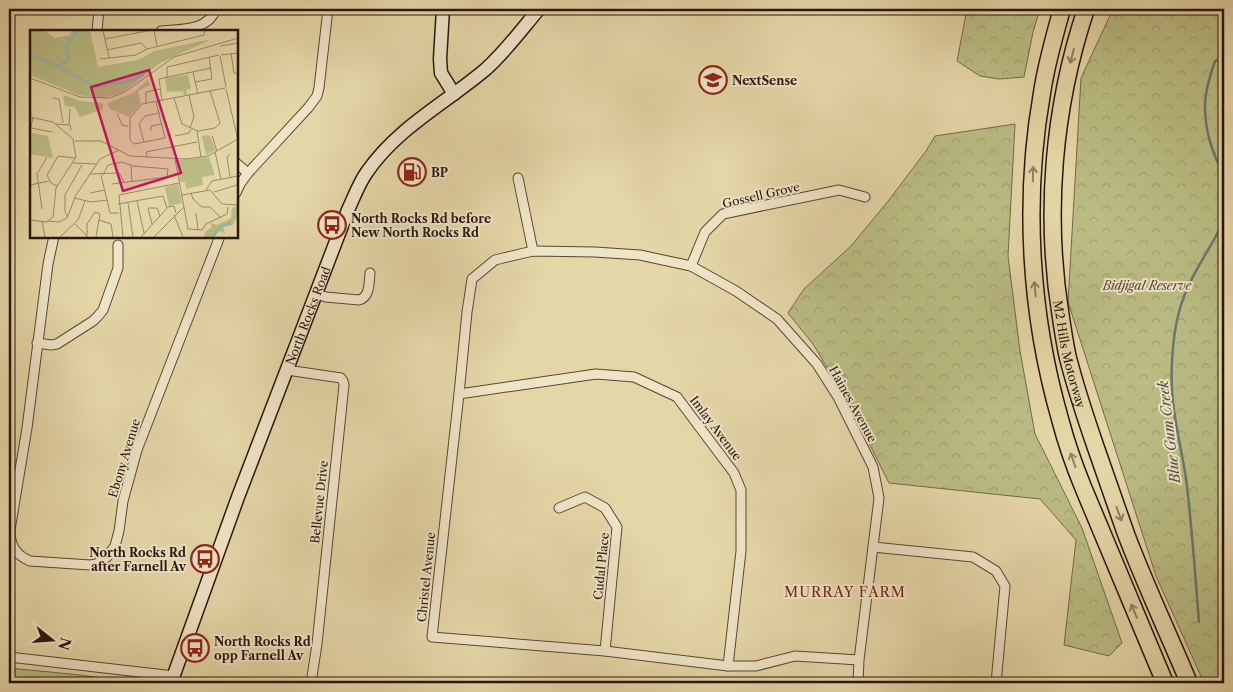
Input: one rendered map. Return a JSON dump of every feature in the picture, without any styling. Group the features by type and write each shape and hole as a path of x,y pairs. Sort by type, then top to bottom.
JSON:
{"highway":[{"name":"M2 Hills Motorway","path":"1062,9 1042,92 1033,159 1033,264 1041,337 1057,411 1071,456 1165,683"},
{"name":"M2 Hills Motorway","path":"1086,9 1069,69 1054,168 1054,270 1068,358 1101,462 1126,534 1189,683"}],"main road":[{"path":"443,9 441,73 454,94"},
{"name":"North Rocks Road","path":"172,680 218,551 287,370 355,194 365,174 375,160 404,132 470,82 496,59 539,9"}],"street":[{"path":"97,30 100,9"},
{"path":"172,30 194,28 206,23 216,9"},
{"path":"238,188 248,173 317,96 328,9"},
{"path":"211,18 219,24"},
{"path":"238,165 248,173"},
{"path":"518,178 533,251"},
{"name":"Gossell Grove","path":"691,266 704,232 723,214 839,190 864,197"},
{"name":"Ebony Avenue","path":"54,238 48,264 27,428 14,480 10,530 12,545 15,551 30,561 85,565 96,564 107,557 115,546 123,501 138,450 219,238"},
{"path":"37,343 52,346 58,344 98,316 103,310 118,268 118,245"},
{"name":"Haines Avenue","path":"533,251 640,254 691,266 736,291 777,319 817,364 838,397 873,467 880,498 858,683"},
{"name":"Christel Avenue","path":"533,251 495,260 472,279 466,312 459,394 432,637 605,651 728,666 756,666 795,656 860,660"},
{"path":"317,294 326,297 362,300 368,292 370,272"},
{"name":"Bellevue Drive","path":"287,370 341,378 344,385 317,644 311,683"},
{"name":"Imlay Avenue","path":"459,394 596,374 634,377 677,397 734,473 741,490 741,551 728,666"},
{"name":"Cudal Place","path":"559,508 585,497 605,508 617,528 605,651"},
{"path":"873,547 973,557 996,571 1005,586 996,683"},
{"path":"9,657 172,680"}],"green space":[{"path":"967,9 1040,9 1033,32 1024,77 999,79 980,76 957,61"},
{"name":"Bidjigal Reserve","path":"1113,9 1224,9 1224,683 1204,683 1156,576 1068,302 1081,78"},
{"path":"1015,124 1008,256 1020,351 1035,434 1082,528 1122,643 1109,656 1064,645 1076,540 1040,499 889,483 851,407 813,344 788,313 804,289 851,246 889,200 935,136"},
{"path":"9,668 80,675 138,683 9,683"}],"waterway":[{"name":"Blue Gum Creek","path":"1224,58 1215,61 1205,101 1206,125 1210,142 1224,175"},
{"name":"Blue Gum Creek","path":"1199,622 1186,478 1173,403 1172,357 1177,322 1183,299 1224,220"}],"place":[{"name":"NextSense","path":"713,80"},
{"name":"BP","path":"412,172"},
{"name":"North Rocks Rd before New North Rocks Rd","path":"332,225"},
{"name":"North Rocks Rd after Farnell Av","path":"205,559"},
{"name":"North Rocks Rd opp Farnell Av","path":"195,648"}],"district":[{"name":"MURRAY FARM","path":"845,592"}]}
